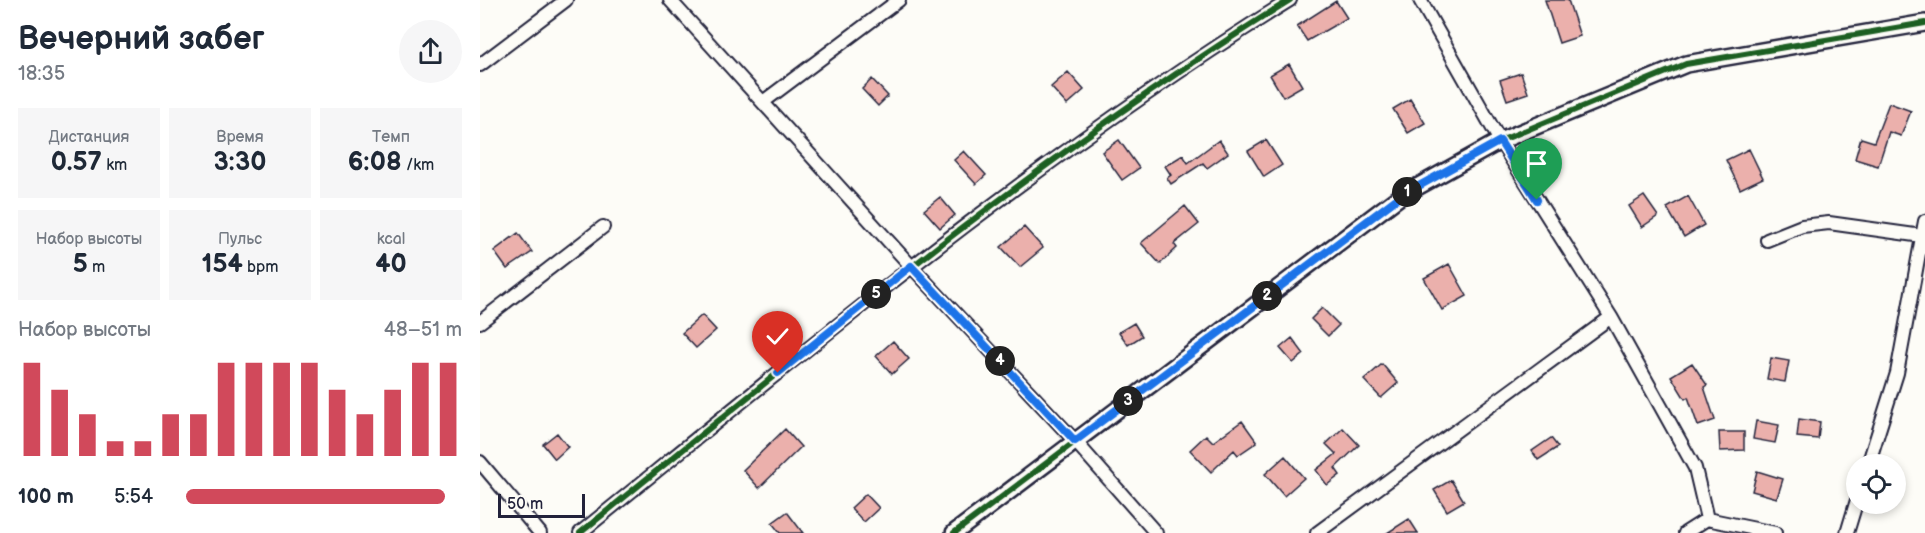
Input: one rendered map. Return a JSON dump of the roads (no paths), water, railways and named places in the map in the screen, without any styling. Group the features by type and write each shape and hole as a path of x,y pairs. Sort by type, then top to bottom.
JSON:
{"street":[{"path":"480,65 566,0"},
{"path":"670,0 911,266 1075,441 1155,533"},
{"path":"763,102 899,0"},
{"path":"580,533 911,266 1198,57 1290,0"},
{"path":"1420,0 1500,141 1611,317 1695,468 1707,519"},
{"path":"954,533 1399,197 1500,141 1686,64 1925,23"},
{"path":"1871,454 1897,373 1925,221"},
{"path":"1767,240 1802,226 1829,223 1922,236"},
{"path":"480,322 603,227"},
{"path":"1317,533 1611,317"},
{"path":"480,462 540,533"},
{"path":"1847,533 1853,514"},
{"path":"1685,533 1707,519 1775,533"}]}
